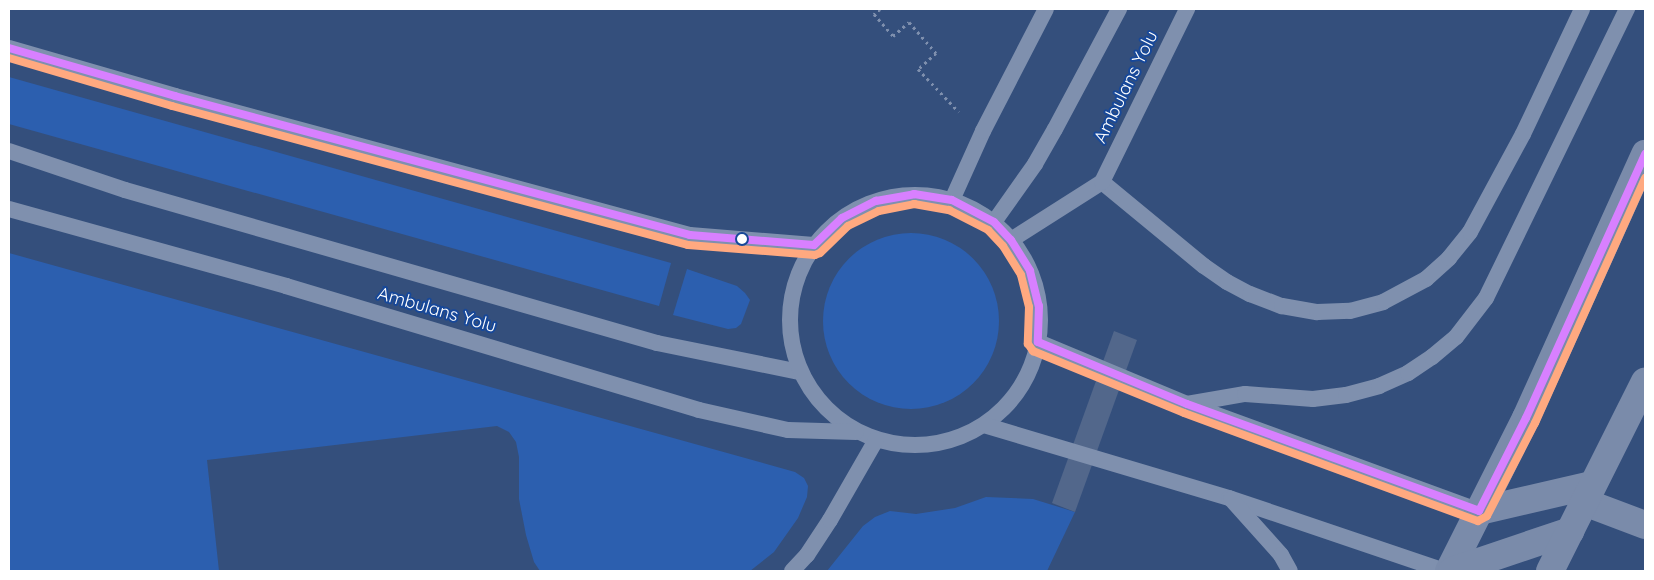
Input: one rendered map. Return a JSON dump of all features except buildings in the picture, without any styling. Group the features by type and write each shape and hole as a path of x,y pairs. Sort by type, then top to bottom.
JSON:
{"main road":[{"path":"1449,571 1526,418 1645,154"},
{"path":"1550,571 1645,380"},
{"path":"1479,511 1588,494 1645,525"},
{"path":"1449,571 1570,531"}],"lane":[{"path":"952,200 983,131 1046,9"},
{"path":"994,222 1035,164 1056,130 1119,9"},
{"name":"Ambulans Yolu","path":"1102,182 1187,9"},
{"path":"1012,240 1102,182 1227,282 1250,294 1282,306 1317,312 1350,311 1383,302 1426,279 1449,258 1470,232 1523,134 1582,9"},
{"path":"1187,404 1245,394 1313,399 1346,395 1379,386 1408,372 1432,357 1456,337 1486,298 1627,9"},
{"path":"9,48 175,96 690,235 814,245"},
{"path":"9,152 125,190 657,344 800,372"},
{"path":"914,194 952,200 994,222 1012,240 1030,271 1039,306 1038,342 1028,372 1016,393 984,425 950,441 913,446 876,440 856,432 823,407 800,372 789,329 794,285 814,245 842,218 876,201 914,194"},
{"name":"Ambulans Yolu","path":"9,210 286,286 700,410 788,430 856,432"},
{"path":"1038,342 1187,404 1479,511"},
{"path":"984,425 1229,498 1449,571"},
{"path":"792,571 807,555 830,520 876,440"},
{"path":"1229,498 1281,555 1290,571"}],"path":[{"path":"880,9 874,14 893,36 909,22 936,53 918,69 954,109 983,131"}],"shaded area":[{"path":"9,77 671,263 659,306 9,124"},
{"path":"902,233 920,233 937,236 953,243 979,265 989,279 996,295 999,321 998,338 993,355 979,377 967,389 953,399 937,406 920,409 902,409 885,406 869,399 843,377 833,363 826,347 823,330 823,312 826,295 833,279 855,253 869,243 885,236"},
{"path":"9,253 795,472 804,478 808,486 807,497 798,518 774,552 750,571 540,571 534,562 526,535 519,499 519,457 516,442 509,432 497,426 207,460 219,571 9,571"},
{"path":"687,269 737,286 745,293 750,300 741,324 736,328 728,329 673,315"},
{"path":"986,497 1033,499 1075,512 1047,571 827,571 863,526 875,517 890,511 916,514 955,508"}],"transit line":[{"path":"9,48 175,96 690,235 814,245 842,218 876,201 914,194 952,200 994,222 1011,240 1030,271 1039,306 1038,342 1187,404 1479,511 1526,418 1645,154"},
{"path":"9,58 172,106 688,245 815,255 820,253 848,226 879,211 914,204 949,210 988,230 1003,246 1021,275 1029,307 1028,344 1033,351 1184,413 1478,521 1487,516 1535,423 1645,178"}]}
